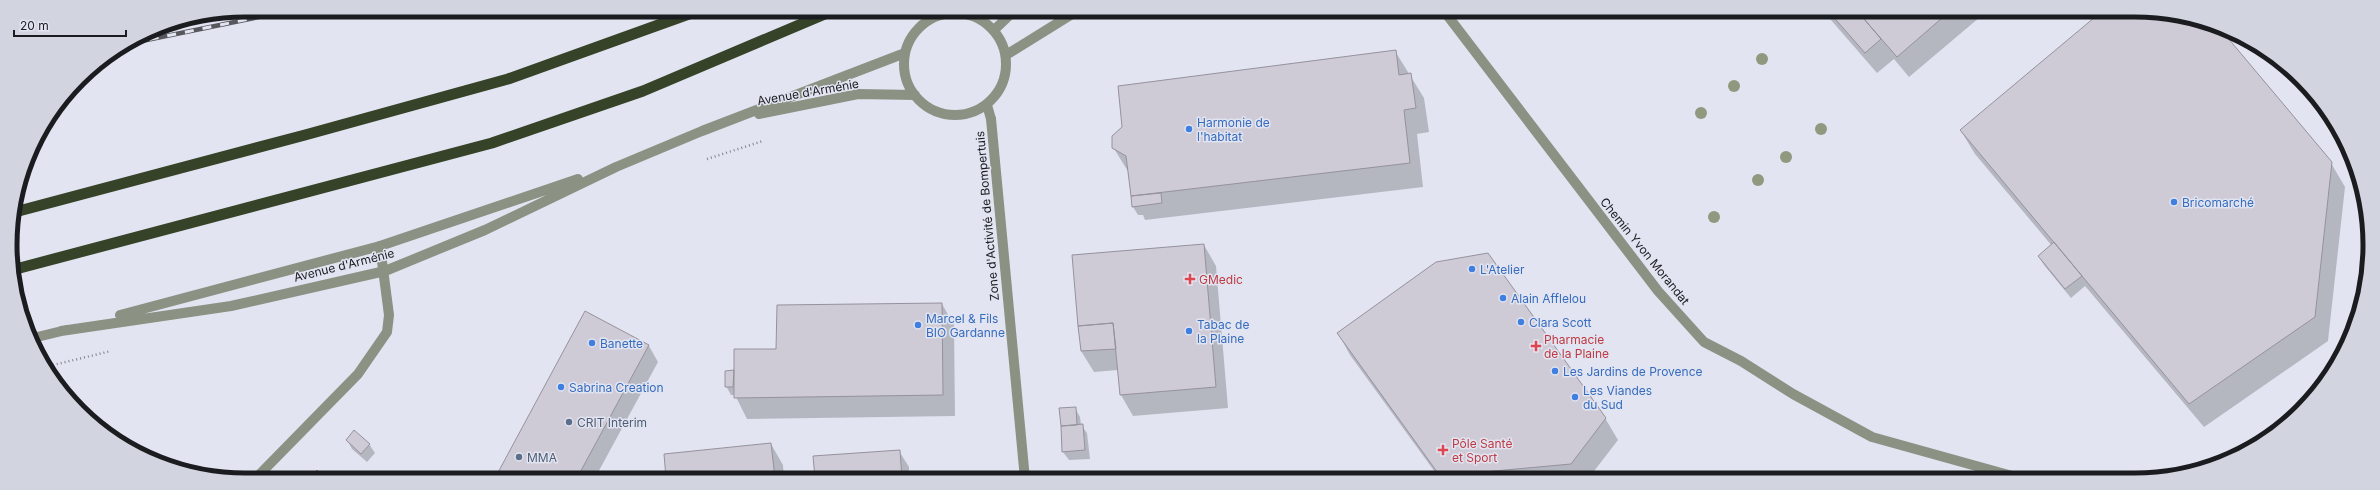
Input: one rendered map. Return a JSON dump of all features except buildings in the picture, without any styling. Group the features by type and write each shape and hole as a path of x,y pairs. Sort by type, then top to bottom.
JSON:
{"highway":[{"path":"20,211 508,79 681,17"},
{"path":"18,268 492,143 643,91 818,17"}],"street":[{"path":"936,17 919,29 911,38 905,53 904,71 914,95 933,110 946,115 961,115 974,112 987,105 1001,89 1005,79 1006,55 994,30 982,21 973,17"},
{"path":"994,30 1008,17"},
{"path":"1006,55 1067,17"},
{"name":"Chemin Yvon Morandat","path":"1449,17 1658,291 1704,342 1741,361 1793,394 1872,437 2001,473"},
{"name":"Avenue d'Arménie","path":"61,331 231,306 385,271 484,230 616,167 730,120 905,53"},
{"name":"Avenue d'Arménie","path":"730,120 858,94 914,95"},
{"name":"Zone d'Activité de Bompertuis","path":"987,105 991,119 1024,473"},
{"name":"Avenue d'Arménie","path":"36,337 380,246 616,167"},
{"path":"261,473 358,374 387,332 389,315 385,271 380,246"}],"path":[{"path":"701,161 767,139"}],"railway":[{"path":"146,40 259,17"}],"place":[{"name":"Harmonie de l'habitat","path":"1189,129"},
{"name":"Bricomarché","path":"2174,202"},
{"name":"L'Atelier","path":"1472,269"},
{"name":"GMedic","path":"1190,279"},
{"name":"Alain Afflelou","path":"1503,298"},
{"name":"Clara Scott","path":"1521,322"},
{"name":"Marcel & Fils BIO Gardanne","path":"918,325"},
{"name":"Tabac de la Plaine","path":"1189,331"},
{"name":"Banette","path":"592,343"},
{"name":"Pharmacie de la Plaine","path":"1536,346"},
{"name":"Les Jardins de Provence","path":"1555,371"},
{"name":"Sabrina Creation","path":"561,387"},
{"name":"Les Viandes du Sud","path":"1575,397"},
{"name":"CRIT Interim","path":"569,422"},
{"name":"Pôle Santé et Sport","path":"1443,450"},
{"name":"MMA","path":"519,457"}]}
